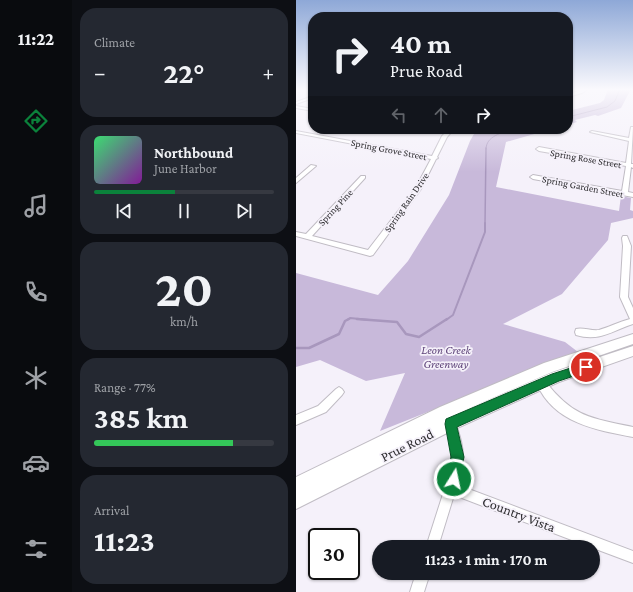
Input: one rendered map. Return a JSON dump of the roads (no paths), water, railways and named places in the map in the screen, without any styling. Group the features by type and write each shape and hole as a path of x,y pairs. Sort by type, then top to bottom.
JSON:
{"main road":[{"name":"Prue Road","path":"296,501 448,418 550,367 633,338"},
{"name":"Prue Road","path":"296,485 448,418 633,351"}],"street":[{"path":"625,194 631,165 633,128"},
{"name":"Spring Grove Street","path":"296,132 435,158"},
{"path":"592,132 632,140"},
{"name":"Spring Rain Drive","path":"307,237 370,253 418,189 447,134"},
{"name":"Spring Rose Street","path":"539,149 631,165"},
{"path":"296,181 313,166"},
{"name":"Spring Pine","path":"307,237 363,177"},
{"name":"Spring Garden Street","path":"533,177 633,195"},
{"path":"296,234 307,237"},
{"path":"624,238 627,246 624,297 633,317"},
{"path":"579,332 591,336 597,335 623,323 633,321"},
{"path":"542,384 552,400 566,412 584,422 604,428 633,432"},
{"path":"296,420 322,409 339,392"},
{"path":"434,540 457,469 458,457 448,418"},
{"name":"Country Vista","path":"451,488 633,557"},
{"path":"417,592 421,580"}],"waterway":[{"path":"486,149 489,141 499,134"},
{"path":"485,224 486,148"},
{"path":"446,320 453,315 485,232 485,224"},
{"path":"347,320 350,318 366,320"},
{"path":"357,319 366,320"},
{"path":"366,320 397,322 406,334 419,337 447,319"},
{"path":"296,348 309,348 339,334 345,321 347,320"}],"park label":[{"name":"Leon Creek Greenway","path":"446,357"}]}
